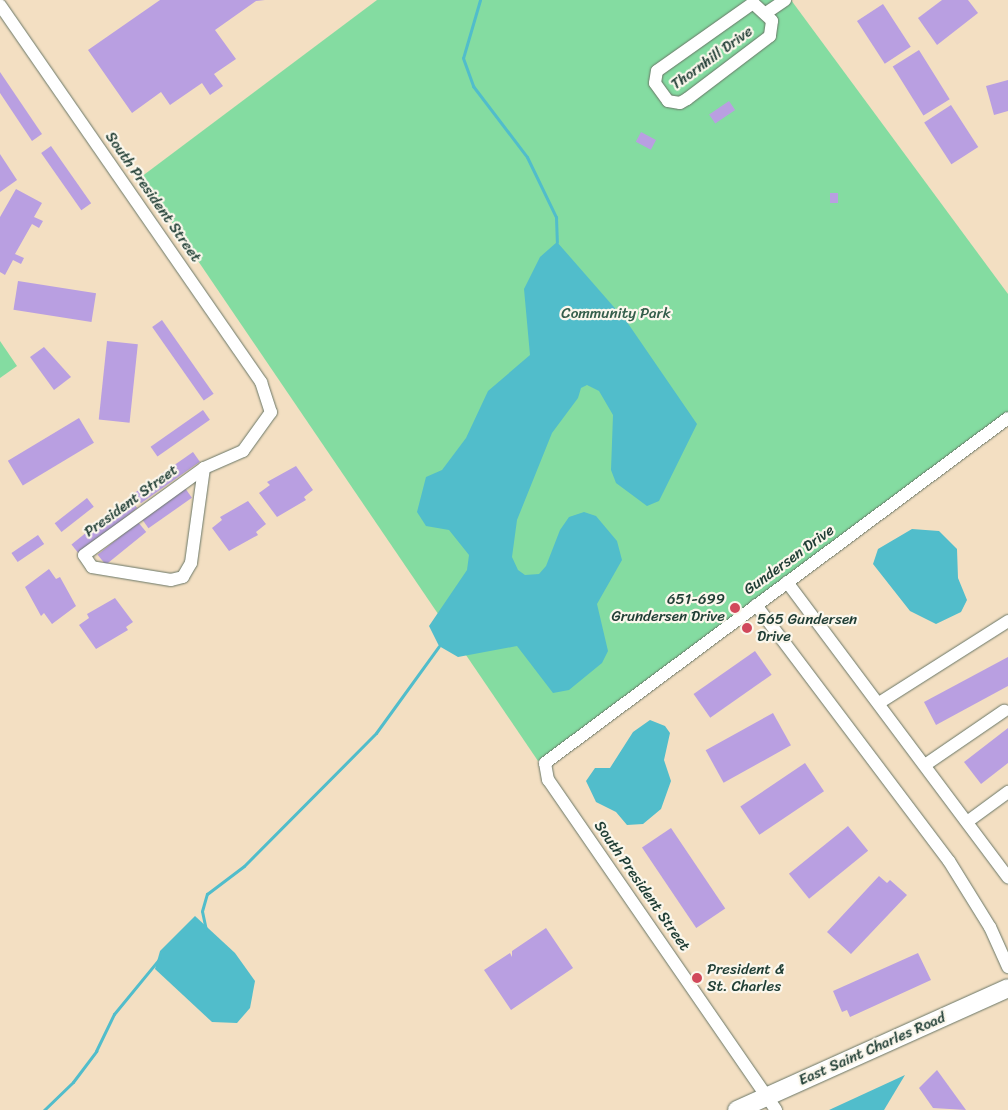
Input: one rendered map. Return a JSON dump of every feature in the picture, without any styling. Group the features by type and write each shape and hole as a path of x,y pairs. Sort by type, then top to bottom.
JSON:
{"street":[{"name":"Thornhill Drive","path":"766,14 785,0"},
{"name":"Thornhill Drive","path":"753,3 766,14 774,29 770,36 680,103 668,101 655,83 661,67 740,8 753,3"},
{"name":"South President Street","path":"0,5 261,382 271,412"},
{"name":"President Street","path":"204,468 190,564 183,577 161,579 92,567 84,555 204,468 243,451 271,412"},
{"name":"Gundersen Drive","path":"544,767 549,758 1008,418"},
{"path":"787,582 880,703 1008,877"},
{"path":"756,605 887,785 949,861 990,927 1008,967"},
{"path":"880,703 1008,621"},
{"path":"925,765 1004,711"},
{"name":"South President Street","path":"544,767 548,780 772,1103"},
{"path":"968,822 1008,792"},
{"name":"East Saint Charles Road","path":"737,1110 772,1103 1008,988"}],"green space":[{"name":"Community Park","path":"377,0 791,0 1008,294 1008,417 538,761 141,177"},
{"path":"0,341 17,366 0,378"}],"water":[{"path":"557,242 627,322 697,424 659,501 647,506 616,483 611,470 613,415 599,391 587,385 581,388 578,398 552,433 517,520 512,557 518,570 525,575 539,574 546,566 560,530 569,517 584,512 596,516 617,541 622,560 597,604 608,651 602,663 569,690 553,693 517,646 458,657 439,646 429,626 467,570 469,555 449,530 426,526 417,512 426,477 442,470 466,438 488,391 530,355 524,289 540,257"},
{"path":"912,529 939,531 957,549 958,578 967,600 961,612 936,624 910,611 873,564 878,549"},
{"path":"650,720 665,726 670,733 664,760 671,781 661,809 643,824 627,825 616,812 596,802 586,781 595,768 610,768 633,732"},
{"path":"195,916 235,953 255,981 250,1008 237,1023 212,1022 155,969 160,951"},
{"path":"905,1075 884,1110 829,1110"}],"building":[{"path":"160,0 265,0 256,1 215,30 236,59 214,74 223,86 210,95 202,83 170,105 161,92 132,113 88,50"},
{"path":"942,0 968,0 978,13 937,45 918,18"},
{"path":"883,4 911,47 885,64 857,21"},
{"path":"919,50 950,99 923,116 893,66"},
{"path":"0,72 42,134 32,141 0,93"},
{"path":"1008,80 1008,111 994,115 986,86"},
{"path":"729,101 735,110 715,124 709,114"},
{"path":"951,105 978,147 951,164 924,122"},
{"path":"641,132 656,140 651,150 636,142"},
{"path":"51,146 91,203 81,210 41,153"},
{"path":"0,154 17,180 0,192"},
{"path":"16,189 42,203 34,217 43,221 39,228 32,224 15,254 24,258 21,264 13,260 5,275 0,272 0,217"},
{"path":"830,193 838,193 838,203 830,203"},
{"path":"18,281 96,293 91,322 13,310"},
{"path":"162,320 214,394 204,401 152,327"},
{"path":"107,341 138,344 130,423 99,420"},
{"path":"44,347 71,377 54,390 30,357"},
{"path":"203,410 210,420 157,457 151,447"},
{"path":"79,418 94,443 23,486 8,461"},
{"path":"193,452 200,462 141,503 134,493"},
{"path":"296,466 313,490 304,497 306,500 277,517 259,493 270,485 267,482"},
{"path":"185,488 192,498 148,528 142,518"},
{"path":"87,498 94,507 61,532 55,523"},
{"path":"129,498 137,508 80,555 71,545"},
{"path":"248,501 266,524 256,532 258,535 229,551 212,528 222,520 220,517"},
{"path":"138,522 146,532 106,565 98,555"},
{"path":"38,535 44,544 18,562 11,553"},
{"path":"49,569 56,579 60,577 76,606 52,624 44,613 41,616 25,587"},
{"path":"115,598 133,622 126,627 128,630 96,649 79,625 89,618 87,614"},
{"path":"755,651 772,675 710,718 694,694"},
{"path":"1008,657 1008,686 936,725 924,702"},
{"path":"773,713 791,745 724,783 706,750"},
{"path":"1008,728 1008,763 981,784 964,762"},
{"path":"805,763 824,791 759,835 740,807"},
{"path":"848,826 868,851 809,899 789,874"},
{"path":"671,828 725,908 696,928 642,848"},
{"path":"879,876 887,883 890,880 907,895 851,954 827,932"},
{"path":"546,928 573,968 511,1010 484,970 510,953 512,957 512,951"},
{"path":"918,953 931,980 850,1017 847,1010 842,1012 833,991"},
{"path":"937,1070 966,1110 933,1108 919,1088"}],"waterway":[{"path":"480,0 463,58 473,86 527,157 556,217 557,242"},
{"path":"206,930 202,911 207,894 244,866 376,733 439,646"},
{"path":"44,1110 73,1082 96,1051 114,1014 160,958"}],"place":[{"name":"651-699 Grundersen Drive","path":"735,608"},
{"name":"565 Gundersen Drive","path":"747,628"},
{"name":"President & St. Charles","path":"697,978"}]}
